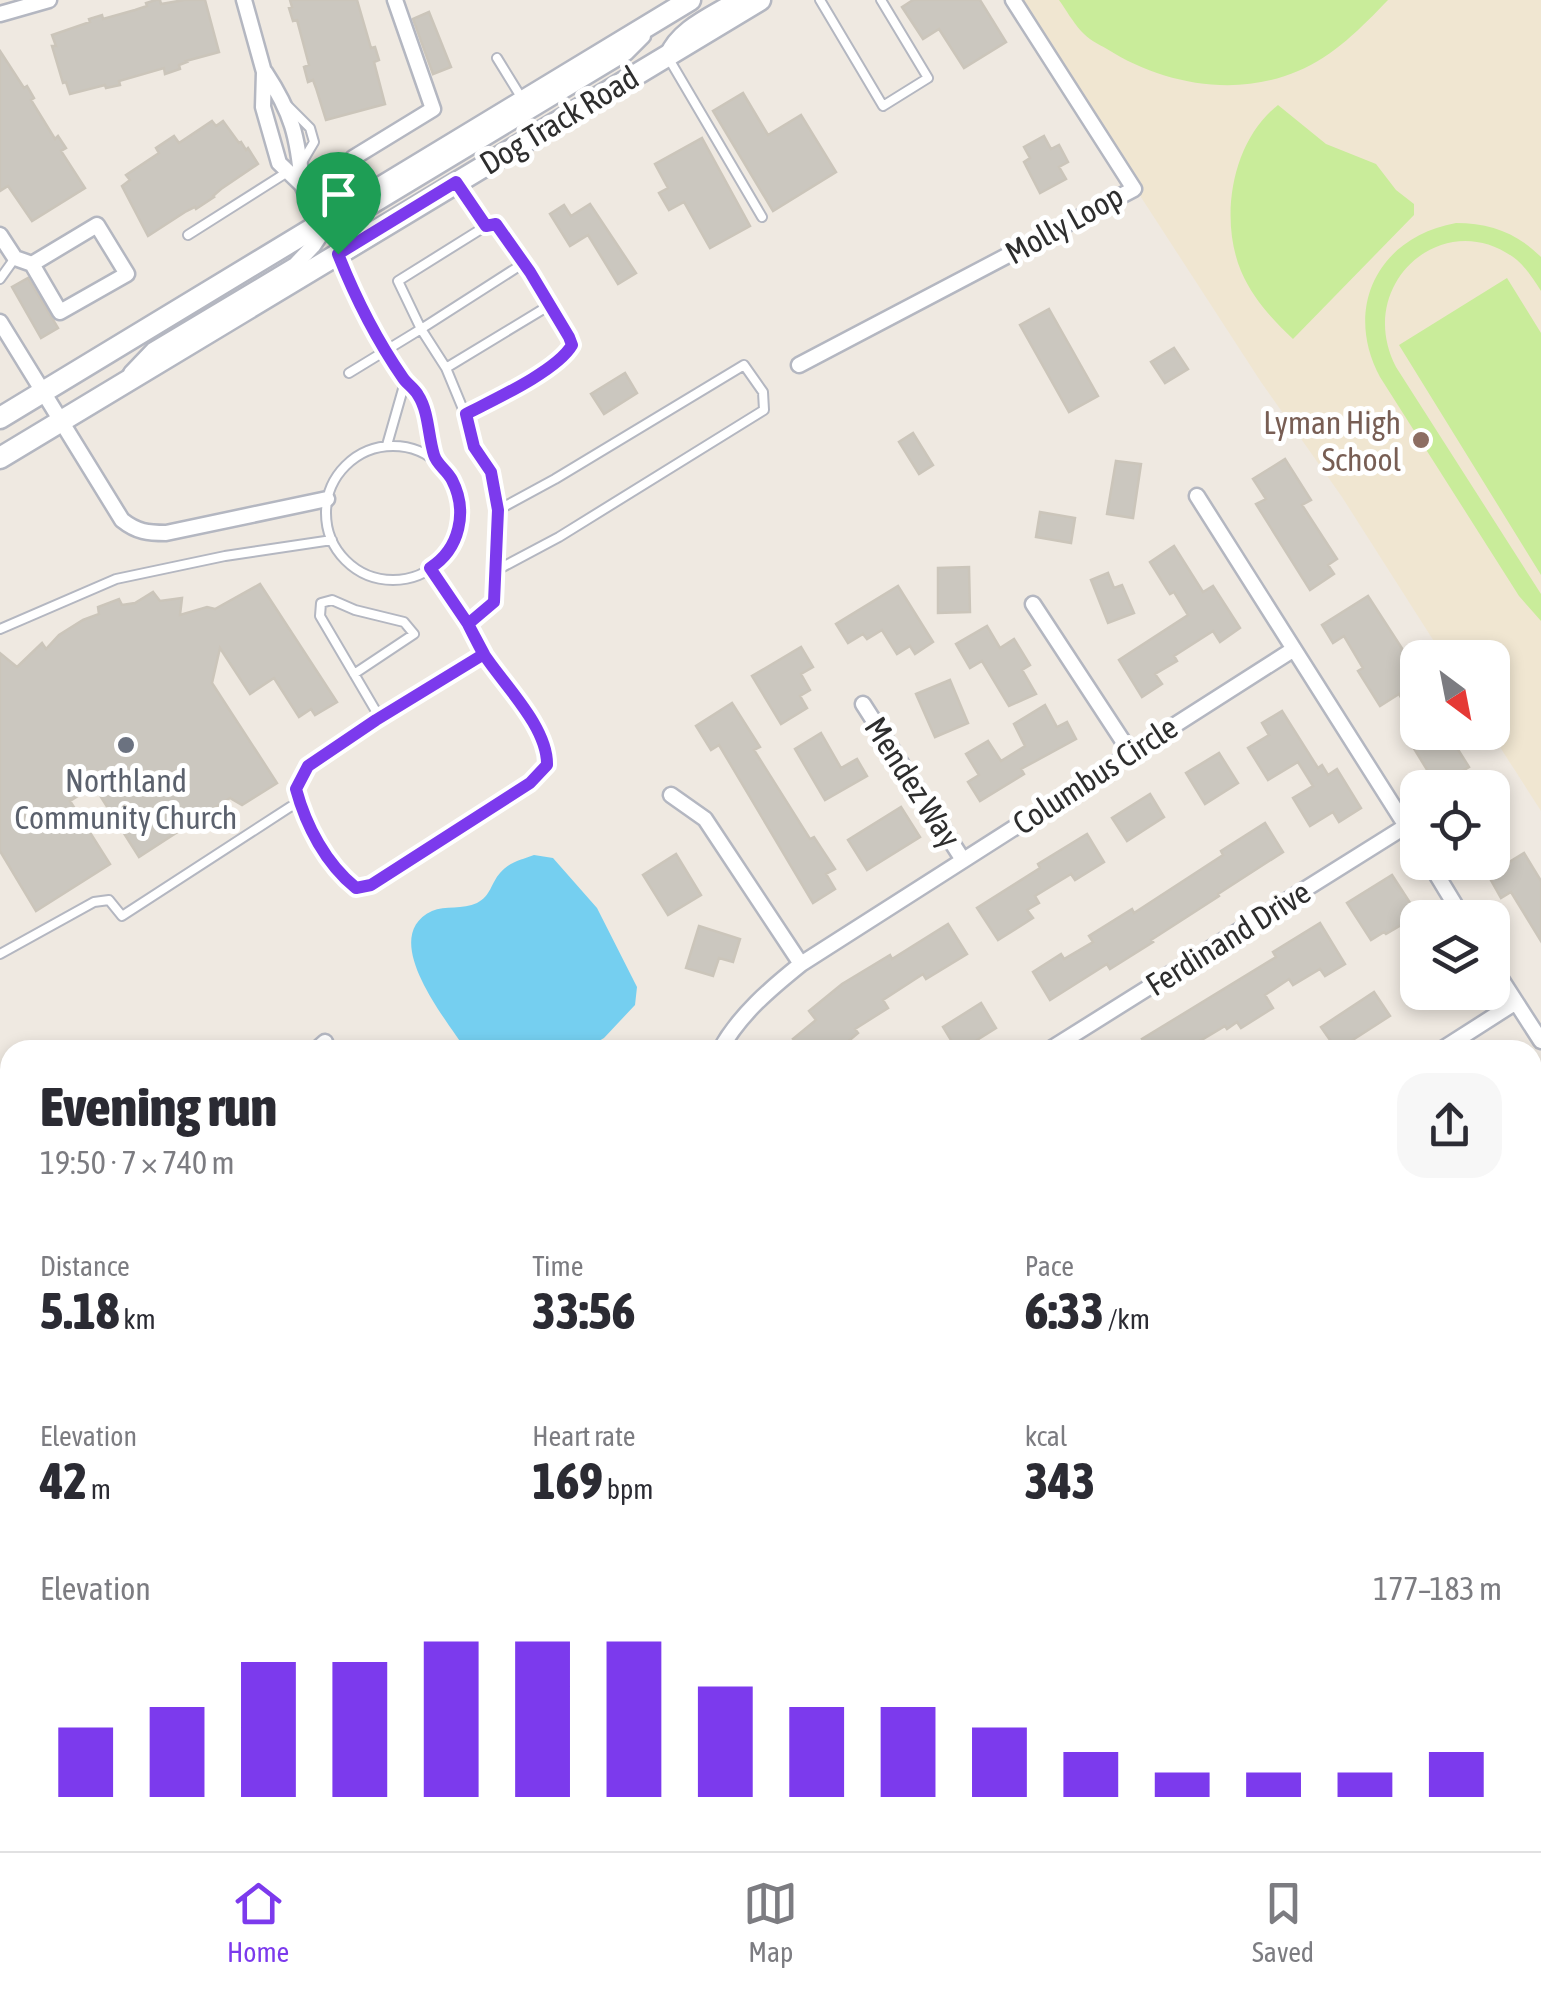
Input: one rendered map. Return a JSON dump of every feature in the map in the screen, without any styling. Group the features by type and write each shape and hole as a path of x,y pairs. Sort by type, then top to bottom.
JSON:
{"main road":[{"name":"Dog Track Road","path":"0,418 690,0"},
{"name":"Dog Track Road","path":"0,458 760,0"}],"street":[{"path":"0,14 49,0"},
{"path":"244,0 264,72 264,107 269,127 280,163 294,168"},
{"path":"353,158 432,109 395,0"},
{"path":"667,56 673,41 735,0"},
{"name":"Molly Loop","path":"800,365 1134,190 1014,0"},
{"path":"338,254 341,237 366,210 626,53 657,20"},
{"path":"118,387 154,350 295,265 319,236 320,224 294,168 299,149 285,103 264,72"},
{"path":"269,127 290,120"},
{"path":"0,235 14,258 32,264 60,312 127,274 97,225 32,264"},
{"path":"0,322 122,520 140,532 166,532 328,499"},
{"path":"1197,496 1400,816"},
{"path":"1033,604 1130,752"},
{"name":"Columbus Circle","path":"726,1040 765,993 801,964 1294,648"},
{"name":"Mendez Way","path":"862,704 964,860"},
{"path":"671,794 705,819 801,964"},
{"name":"Ferdinand Drive","path":"1065,1040 1400,830"},
{"path":"1510,993 1541,1040"},
{"path":"1457,1040 1516,1002"}],"lane":[{"path":"820,0 884,106 928,78 881,0"},
{"path":"667,56 762,218"},
{"path":"497,58 524,101"},
{"path":"188,236 294,168 314,142 310,128 285,103"},
{"path":"456,182 486,226"},
{"path":"466,414 566,356 572,345 496,224 486,226 398,281 421,329 446,368 466,414 474,447 491,472 498,510 494,602 468,624"},
{"path":"338,254 357,302 386,352 418,394 435,459"},
{"path":"0,279 14,258"},
{"path":"349,374 524,264"},
{"path":"446,368 550,305"},
{"path":"497,570 558,538 764,410 764,392 744,365 498,510"},
{"path":"387,445 406,382"},
{"path":"387,445 420,450 435,459 451,476 459,498 461,522 454,544 440,562 420,575 397,581 374,578 353,568 337,551 327,530 326,506 332,484 345,465 364,452 387,445"},
{"path":"0,629 116,579 225,556 332,540"},
{"path":"430,568 531,720 548,752 547,765 530,783 371,885 356,888 341,876 315,837 300,803 296,789 308,766 484,654"},
{"path":"354,674 414,634 404,622 332,600 321,603 320,616 354,674 380,718"},
{"path":"0,954 94,902 108,900 122,916 300,803"}],"shaded area":[{"name":"Lyman High School","path":"1013,0 1541,0 1541,811 1502,750 1510,750 1510,640 1433,640 1342,497 1261,382"}],"green space":[{"path":"1059,0 1388,0 1346,40 1311,65 1274,79 1225,85 1175,78 1128,61 1084,34"},
{"path":"1278,105 1326,144 1376,164 1396,190 1414,204 1414,215 1293,339 1264,308 1246,281 1234,250 1231,228 1240,159 1262,120"},
{"path":"1456,223 1502,231 1532,249 1541,257 1541,291 1517,260 1489,245 1462,241 1436,247 1413,261 1396,282 1387,307 1386,336 1396,367 1541,594 1541,621 1519,596 1380,377 1369,351 1367,302 1375,279 1406,243"},
{"path":"1507,278 1541,333 1541,575 1399,345"}],"water":[{"path":"534,855 553,858 597,908 637,987 635,1005 601,1040 459,1040 421,979 411,939 417,923 437,909 477,903 504,869"}],"building":[{"path":"156,0 161,4 205,0 219,52 186,61 179,65 180,69 165,74 164,68 119,81 120,85 70,94 66,82 63,83 52,35 90,22 89,19 135,10"},
{"path":"290,0 357,0 371,48 375,47 379,60 374,62 385,104 326,120 313,80 308,82 304,67 309,65 297,20 293,21 289,8"},
{"path":"913,0 980,0 1006,42 964,68 939,29 923,39 902,7"},
{"path":"429,12 451,67 433,74 413,19"},
{"path":"0,51 24,88 27,86 34,98 31,100 55,139 58,136 66,148 61,151 85,188 32,221 8,186 0,191"},
{"path":"743,93 768,135 801,115 836,172 773,211 713,111"},
{"path":"212,121 216,126 223,121 258,164 196,209 148,236 122,186 130,180 126,175 159,153 156,148 174,136 179,143"},
{"path":"1044,136 1051,149 1059,145 1068,162 1059,167 1066,179 1040,193 1024,162 1030,158 1024,147"},
{"path":"702,138 750,226 710,248 684,202 669,210 659,193 668,188 655,164"},
{"path":"590,204 636,273 618,284 588,235 570,246 550,214 564,205 571,216"},
{"path":"28,278 58,328 41,338 12,287"},
{"path":"1049,309 1098,396 1069,412 1020,325"},
{"path":"1174,348 1188,369 1165,383 1151,362"},
{"path":"625,373 637,393 604,414 591,394"},
{"path":"913,433 933,465 919,474 899,442"},
{"path":"1285,459 1311,500 1302,505 1337,559 1328,565 1334,574 1310,590 1256,504 1266,499 1253,479"},
{"path":"1116,461 1141,464 1133,518 1107,514"},
{"path":"1040,512 1075,518 1071,543 1036,537"},
{"path":"1174,546 1203,592 1213,586 1240,628 1220,642 1213,631 1174,656 1177,661 1155,674 1162,684 1142,697 1119,660 1188,615 1150,562"},
{"path":"969,567 970,612 938,613 938,568"},
{"path":"1108,573 1114,588 1122,585 1134,613 1108,623 1091,580"},
{"name":"Northland Community Church","path":"260,584 337,702 315,715 311,709 299,717 274,678 250,694 220,648 212,683 277,783 242,805 230,798 139,857 94,786 70,801 110,864 36,911 0,851 0,653 17,667 42,643 46,649 59,635 99,614 98,607 119,599 122,605 135,603 153,592 160,601 182,598 180,615 207,607 215,609"},
{"path":"898,586 933,642 915,654 910,646 897,654 882,630 867,639 863,634 848,643 836,624"},
{"path":"1368,596 1400,645 1400,696 1380,706 1358,671 1363,668 1344,636 1333,643 1322,625"},
{"path":"987,626 1000,648 1014,639 1030,665 1022,670 1036,694 1009,706 982,661 970,668 956,644"},
{"path":"801,647 813,667 801,674 810,690 800,696 807,708 781,724 752,676"},
{"path":"950,680 968,723 935,737 916,694"},
{"path":"732,703 760,747 754,750 810,839 814,837 835,869 826,874 835,889 813,903 719,745 711,750 696,726"},
{"path":"1045,705 1057,727 1067,722 1076,739 1021,769 1024,774 980,801 968,782 979,775 966,754 988,741 1001,761 1025,746 1014,724"},
{"path":"1282,711 1318,768 1322,765 1328,775 1337,769 1361,808 1339,822 1333,812 1310,826 1293,798 1313,786 1298,762 1268,780 1248,748 1269,735 1262,723"},
{"path":"821,733 841,768 857,759 867,776 825,800 795,749"},
{"path":"1415,750 1458,750 1469,767 1464,770 1427,770"},
{"path":"1219,753 1238,783 1205,804 1186,773"},
{"path":"1150,794 1164,817 1127,841 1112,818"},
{"path":"901,807 920,837 867,870 848,840"},
{"path":"1265,823 1283,852 1153,942 1110,969 1107,964 1050,1000 1033,972 1061,954 1064,959 1093,942 1089,936 1132,909 1134,913"},
{"path":"1087,834 1104,862 1075,880 1071,874 1035,896 1039,903 1027,910 1033,918 998,940 977,908"},
{"path":"1524,853 1541,881 1541,941 1511,892 1501,898 1491,880 1510,880 1510,862"},
{"path":"676,854 701,895 668,915 643,875"},
{"path":"1392,875 1408,900 1400,900 1400,926 1371,940 1347,903"},
{"path":"1320,923 1345,964 1325,976 1320,969 1293,985 1289,979 1265,995 1273,1008 1241,1028 1237,1022 1202,1040 1143,1040 1276,957 1273,952"},
{"path":"948,924 967,954 926,979 923,974 883,1000 888,1008 855,1029 858,1033 850,1040 793,1039 816,1020 809,1011 842,984 890,955 892,959"},
{"path":"699,926 740,939 733,962 719,958 713,976 686,968"},
{"path":"1374,992 1390,1016 1353,1040 1330,1040 1321,1027"},
{"path":"981,1003 996,1028 977,1040 951,1040 943,1027"}],"place":[{"name":"Lyman High School","path":"1421,440"},
{"name":"Northland Community Church","path":"126,745"}],"route":[{"path":"338,254 357,302 386,352 418,394 435,459 451,476 459,498 461,522 454,544 430,568 484,654 308,766 296,789 302,811 341,876 356,888 371,885 530,783 547,765 548,752 531,720 484,654 468,624 494,602 498,510 491,472 474,447 466,414 566,356 572,345 530,272 496,224 486,226 456,182 338,254"}]}
